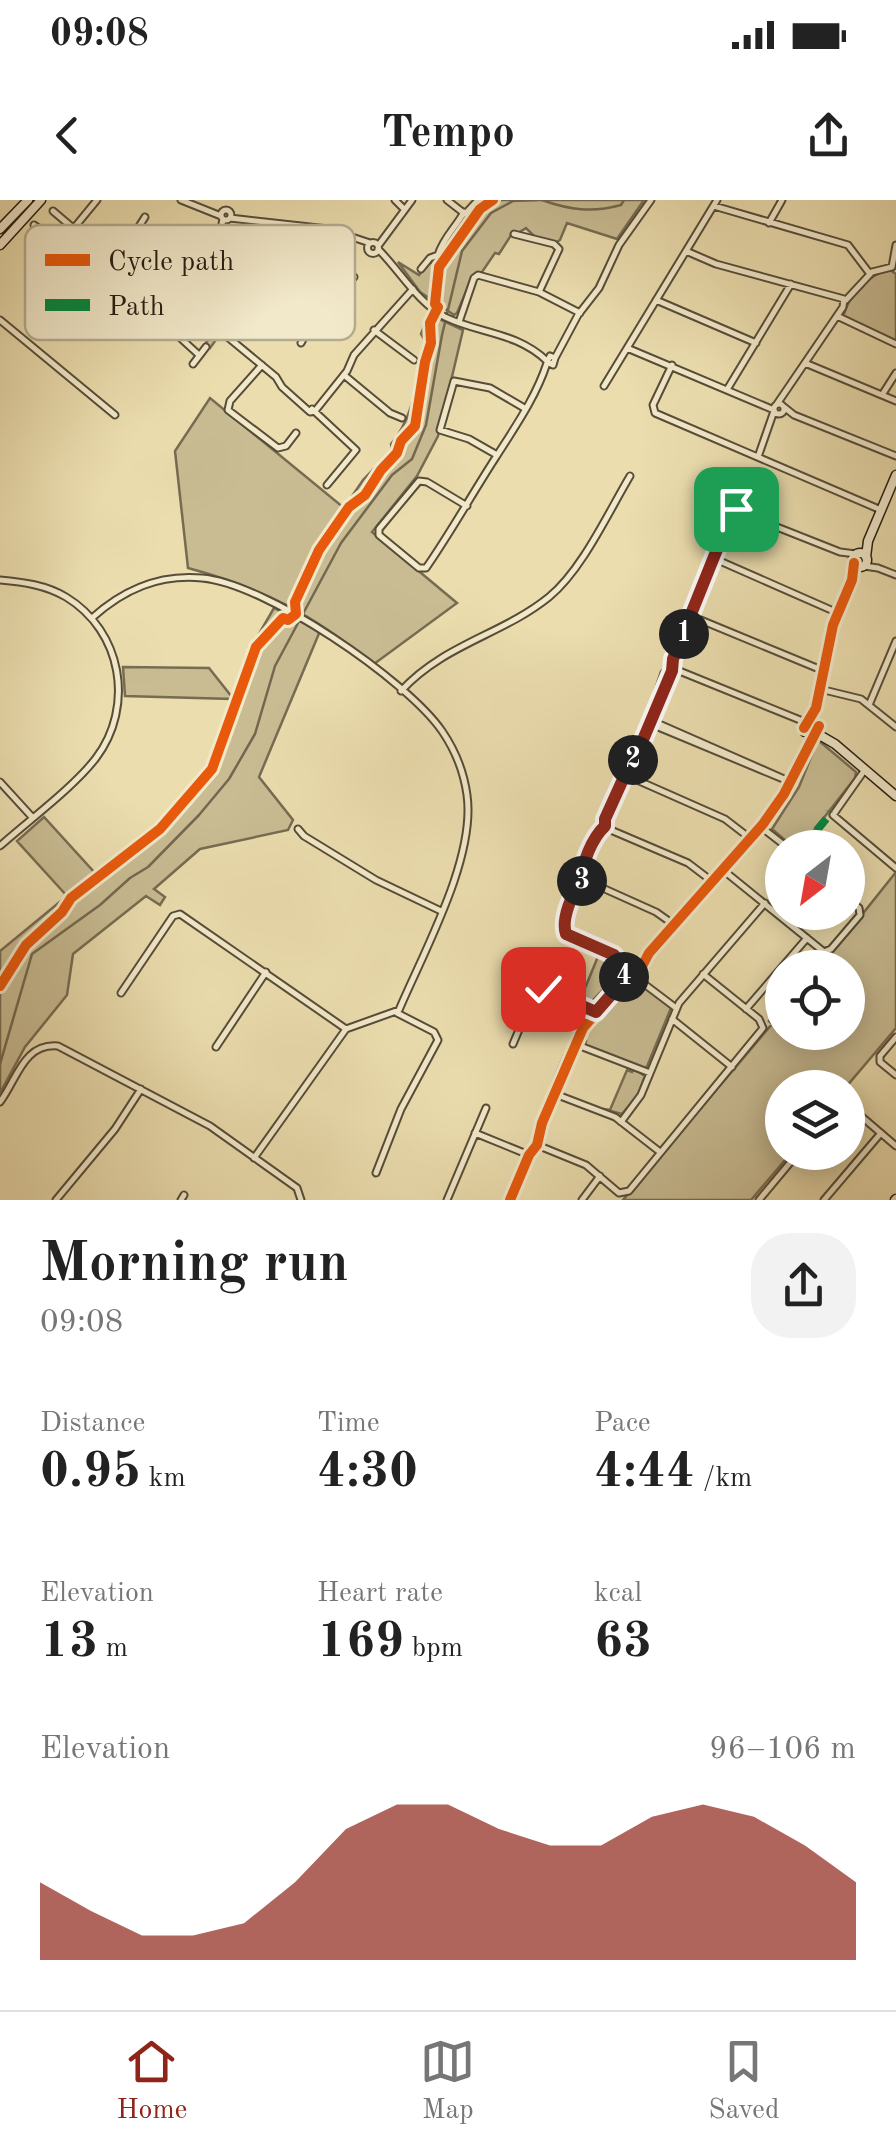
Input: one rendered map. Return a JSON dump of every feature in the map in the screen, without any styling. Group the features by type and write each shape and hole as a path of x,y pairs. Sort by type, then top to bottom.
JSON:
{"street":[{"path":"0,229 28,200"},
{"path":"0,246 41,200"},
{"path":"76,225 97,200"},
{"path":"181,200 212,212 304,225"},
{"path":"373,247 412,200"},
{"path":"447,200 462,212"},
{"path":"462,212 478,200"},
{"path":"466,507 422,483 414,487 378,532 415,564 423,566 431,561 466,507 492,465 495,454 526,408 550,360 600,288 619,245 651,200"},
{"path":"770,223 782,200"},
{"path":"396,201 405,208"},
{"path":"604,386 717,204 734,214 848,245 871,273"},
{"path":"53,210 70,225"},
{"path":"421,269 438,255 442,243 460,222 462,212"},
{"path":"224,225 227,215"},
{"path":"140,225 144,218"},
{"path":"514,234 527,234 554,248 555,256 540,292"},
{"path":"355,238 386,258 440,314 505,334 550,360"},
{"path":"759,456 786,394 845,300 871,273 892,267 896,246"},
{"path":"687,249 701,258 845,300"},
{"path":"458,321 473,285 486,278 540,292 579,314"},
{"path":"730,389 790,283"},
{"path":"312,410 344,375 374,330 414,290"},
{"path":"659,299 755,345"},
{"path":"837,316 896,344"},
{"path":"0,320 114,415"},
{"path":"374,330 414,360"},
{"path":"183,340 199,354"},
{"path":"232,340 348,443 353,451 350,458 328,485"},
{"path":"628,346 896,457"},
{"path":"194,364 206,347"},
{"path":"806,362 896,401"},
{"path":"671,364 653,407 655,414 882,509"},
{"path":"262,365 231,407 278,448 284,448 296,433"},
{"path":"883,396 896,373"},
{"path":"344,375 390,413 402,418"},
{"path":"495,454 444,430 442,421 456,379 490,388 526,408"},
{"path":"539,1145 542,1124 555,1092 576,1043 595,1013 762,826 791,782 805,749 838,613 896,475"},
{"path":"402,692 437,659 552,595 576,566 630,476"},
{"path":"672,670 712,561 736,509 896,575"},
{"path":"712,561 838,613"},
{"path":"92,618 121,595 168,578 226,582 312,622 402,692 442,730 459,764 467,796 466,844 397,1013 346,1029 254,1158"},
{"path":"0,580 48,588 64,595 92,618 108,642 117,672 116,717 96,758 0,846"},
{"path":"692,614 824,669"},
{"path":"867,703 896,640"},
{"path":"673,926 663,916 586,883 582,872 598,832 606,826 621,784 629,775 664,673 681,672 811,727 896,796"},
{"path":"820,690 867,703 896,727"},
{"path":"648,723 656,723 791,782"},
{"path":"867,772 834,810 836,820 896,868"},
{"path":"629,775 725,818 750,840"},
{"path":"0,782 32,817"},
{"path":"606,826 686,862 712,883"},
{"path":"762,826 767,830"},
{"path":"298,829 376,880 441,911"},
{"path":"725,868 822,951 830,951 848,930"},
{"path":"586,883 576,891 564,930 572,938 614,955 676,1007"},
{"path":"620,1121 640,1098 676,1007 764,902"},
{"path":"122,993 174,916 180,914 346,1029"},
{"path":"745,1008 806,937"},
{"path":"216,1046 266,972"},
{"path":"539,1145 586,1165 623,1194 632,1185 763,1028 761,1022 704,973"},
{"path":"513,1044 538,990 549,990 595,1013"},
{"path":"376,1173 438,1040 434,1032 397,1013"},
{"path":"670,1020 731,1068"},
{"path":"896,1038 880,1056 880,1062 896,1075"},
{"path":"576,1043 650,1074"},
{"path":"0,1102 28,1056 45,1046 62,1048 210,1126 297,1188 300,1200"},
{"path":"56,1200 115,1129 140,1090"},
{"path":"555,1092 620,1121 659,1154"},
{"path":"447,1200 486,1108"},
{"path":"865,1119 896,1146"},
{"path":"824,1200 881,1133"},
{"path":"477,1134 524,1154"},
{"path":"524,1154 539,1145"},
{"path":"510,1200 522,1172 524,1154"},
{"path":"759,1200 784,1170"},
{"path":"582,1200 602,1177"}],"shaded area":[{"path":"483,200 644,200 617,239 567,223 555,243 535,237 526,228 513,232 499,254 495,253 482,272 473,275 454,315 420,292 398,262 419,275 429,263 441,262 446,256 445,246"},
{"path":"890,270 896,274 896,342 843,317 860,287 873,276"},
{"path":"429,314 463,330 438,436 417,476 372,532 457,603 374,664 287,605 188,568 175,451 210,398 344,508 363,480 392,450 391,444 405,421 426,342 421,334"},
{"path":"274,608 320,631 259,777 293,820 288,830 200,849 154,889 165,897 160,905 146,896 73,954 67,995 25,1047 0,1093 0,951 67,896 17,841 44,817 96,874 159,826 210,765 232,699 125,696 123,667 209,668 232,697 256,639"},
{"path":"818,740 856,772 814,830 773,830 799,787"},
{"path":"896,872 896,1028 860,1070 765,1070 765,1170 777,1170 751,1200 623,1200 765,1032 765,1050 865,1050 865,950 834,950 850,930 865,930 865,911"},
{"path":"599,954 611,963 614,961 620,972 591,1002 581,998"},
{"path":"637,980 671,1008 646,1069 585,1045 582,1039 622,988"},
{"path":"634,1069 645,1076 638,1095 622,1114 603,1109 610,1110 627,1070"}],"waterway":[{"path":"0,1064 32,954 148,867 229,779 255,734 275,666 341,543 392,475 412,459 426,425 462,251 491,213 513,201 537,200"},
{"path":"542,200 591,210 621,205 624,200"}],"marked path":[{"path":"817,830 829,811"}],"cycle path":[{"path":"0,986 26,945 62,912 71,898 160,829 212,769 256,647 283,618 288,620 296,614 295,602 319,550 415,426 431,343 430,323 438,307 435,304 439,267 480,209 493,200"},
{"path":"804,728 816,708 833,625 852,580 854,563"},
{"path":"640,970 649,953 763,824 784,794 819,726"},
{"path":"510,1200 537,1145 542,1123 583,1028 617,989 640,972"}],"route":[{"path":"543,989 596,1012 626,972 614,955 566,934 564,920 583,881 582,872 597,834 605,826 672,671 673,659 736,509"}]}
